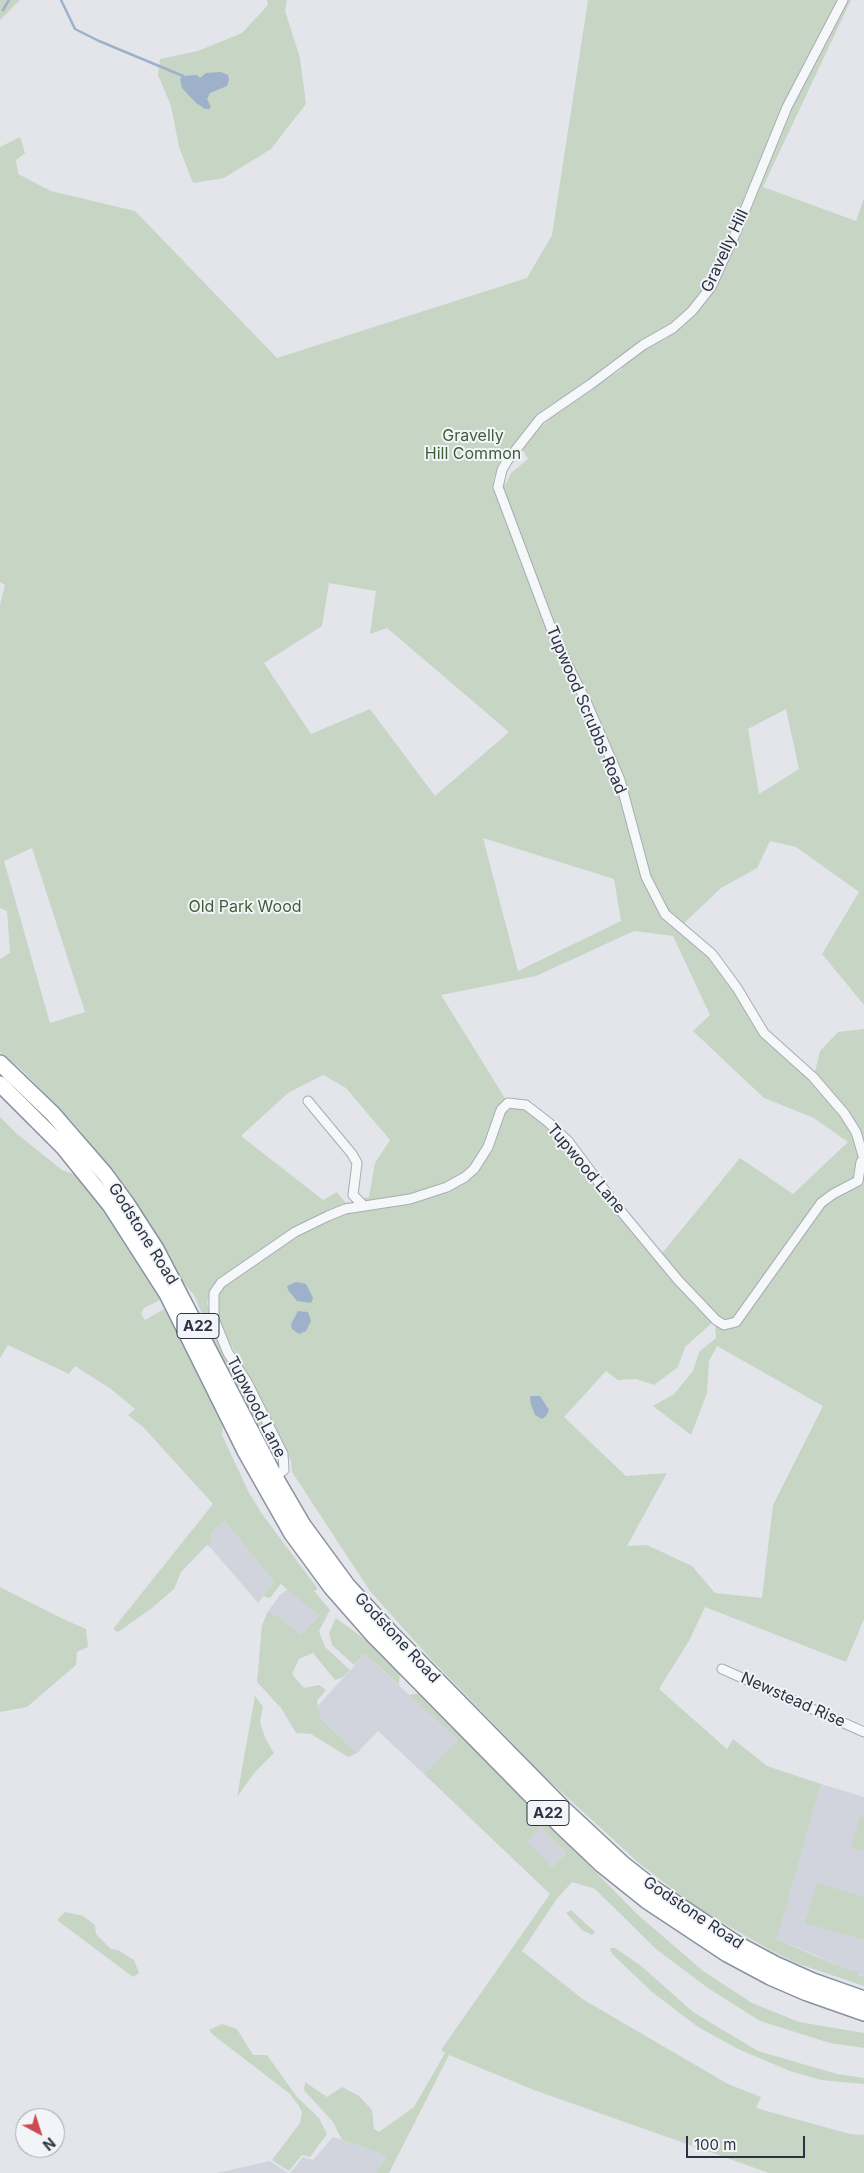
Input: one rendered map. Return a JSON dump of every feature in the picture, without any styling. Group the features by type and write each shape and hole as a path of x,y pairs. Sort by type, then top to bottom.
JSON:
{"highway":[{"name":"Godstone Road","path":"0,1063 53,1114 111,1182 156,1249 275,1476 303,1525 347,1585 391,1633 565,1810 624,1864 656,1890 734,1942 813,1981 864,1999"},
{"name":"Godstone Road","path":"0,1084 34,1116 85,1173 110,1205 167,1294 245,1451 292,1534 331,1587 374,1636 560,1825 602,1865 647,1902 727,1954 770,1977 807,1994 864,2013"}],"street":[{"name":"Gravelly Hill","path":"498,487 502,470 507,461 540,418 642,345 673,328 692,311 710,287 736,232 787,107 843,0"},
{"name":"Tupwood Scrubbs Road","path":"498,487 557,644 585,699 620,780 646,877 665,914 712,954 737,988 764,1033 814,1077 844,1113 856,1132 864,1159"},
{"path":"308,1101 352,1154 356,1163 353,1195 364,1206"},
{"name":"Tupwood Lane","path":"275,1476 284,1470 283,1454 247,1382 228,1353 214,1319 214,1294 220,1283 295,1232 345,1209 419,1197 447,1187 465,1177 474,1169 488,1147 501,1110 508,1103 526,1105 568,1141 615,1204 678,1280 716,1320 724,1325 731,1325 739,1318 821,1204 833,1194 861,1180 861,1162 864,1159"},
{"name":"Newstead Rise","path":"722,1669 864,1732"}],"shaded area":[{"path":"225,1521 274,1582 258,1603 210,1547 212,1532"},
{"path":"288,1589 319,1616 301,1635 279,1617 268,1611 280,1595"},
{"path":"365,1654 458,1740 424,1774 378,1731 357,1753 313,1711"},
{"path":"821,1784 864,1797 864,1976 777,1939"},
{"path":"541,1827 566,1853 552,1867 527,1842"},
{"path":"333,2137 387,2156 376,2173 290,2173 303,2157 313,2160"},
{"path":"270,2161 288,2173 216,2173 226,2171"}],"green space":[{"path":"0,0 20,0 0,20"},
{"path":"267,0 287,0 285,11 300,58 306,104 271,149 224,178 193,183 179,147 171,106 158,75 160,59 198,51 242,33 268,5"},
{"name":"Old Park Wood","path":"588,0 851,0 763,187 856,221 864,198 864,1005 822,954 859,892 796,847 770,841 757,868 721,888 681,926 712,954 764,1033 814,1076 820,1051 838,1032 864,1029 864,1619 846,1662 705,1607 689,1641 659,1689 727,1749 733,1739 767,1766 821,1784 777,1939 859,1973 858,1975 864,1976 864,1986 796,1963 699,1909 641,1865 544,1776 429,1657 370,1591 292,1472 291,1461 254,1387 217,1320 217,1296 224,1286 255,1264 212,1289 207,1302 212,1324 277,1450 278,1455 275,1460 270,1460 235,1391 194,1295 172,1270 108,1167 78,1128 21,1069 0,1052 0,959 10,953 7,911 0,908 0,605 5,585 0,582 0,147 20,137 25,153 16,160 18,174 51,191 135,211 277,358 527,278 552,235","holes":["613,360 622,369 549,419 533,435 519,444 528,459 511,473 506,484 493,481 500,460 536,417 595,376","329,583 376,591 370,634 387,628 509,732 435,796 370,709 311,734 264,663 322,626","786,709 799,769 759,794 748,729","483,838 614,879 621,921 518,971","32,848 85,1012 50,1023 4,861","634,931 673,936 710,1015 693,1031 764,1098 814,1118 848,1142 793,1194 740,1158 659,1257 568,1141 526,1105 508,1103 441,995 536,976","323,1075 346,1088 390,1140 375,1163 369,1197 346,1203 337,1192 323,1200 241,1136 288,1093","715,1320 716,1338 699,1352 693,1371 674,1394 653,1406 691,1435 707,1393 709,1361 717,1346 823,1406 773,1505 762,1598 715,1593 692,1566 647,1545 627,1546 667,1473 626,1476 564,1417 606,1371 618,1380 636,1379 654,1385 678,1367 685,1347"]},
{"path":"0,1117 16,1133 62,1170 79,1176 87,1183 164,1298 144,1308 141,1314 145,1320 164,1309 223,1421 222,1435 249,1493 262,1514 318,1589 314,1591 330,1610 319,1631 325,1647 350,1670 343,1677 335,1680 313,1653 299,1659 292,1674 304,1688 319,1685 326,1690 317,1701 320,1718 357,1753 348,1757 311,1734 296,1733 281,1708 257,1682 262,1625 268,1611 279,1617 301,1635 319,1616 281,1584 270,1598 263,1596 274,1582 225,1521 212,1532 210,1547 207,1545 181,1572 174,1589 152,1608 118,1632 113,1629 213,1504 144,1428 128,1415 135,1409 111,1389 75,1366 69,1374 8,1345 0,1358"},
{"path":"0,1587 86,1629 88,1647 77,1652 76,1665 27,1707 0,1712"},
{"path":"336,1618 375,1647 400,1671 399,1685 365,1654 354,1665 332,1645 329,1633"},
{"path":"420,1693 637,1914 703,1971 752,2003 799,2022 864,2033 864,2048 830,2043 760,2021 708,1988 656,1949 595,1889 572,1882 556,1900 522,1951 584,2000 728,2084 761,2097 756,2108 850,2134 864,2135 864,2173 769,2173 534,2090 449,2055 389,2173 376,2173 387,2156 342,2140 333,2122 304,2090 305,2082 327,2097 342,2087 359,2096 372,2110 374,2129 379,2132 414,2107 445,2053 441,2050 550,1894 424,1774 458,1740 409,1695","holes":["541,1827 566,1853 552,1867 528,1842"]},
{"path":"255,1696 263,1707 260,1722 265,1738 274,1753 255,1772 237,1797"},
{"path":"860,1817 864,1818 864,1851 851,1848"},
{"path":"817,1883 864,1897 864,1940 805,1923"},
{"path":"571,1910 595,1932 592,1935 582,1930 566,1913"},
{"path":"65,1912 83,1916 95,1925 96,1934 111,1949 118,1950 134,1960 139,1973 133,1977 57,1920"},
{"path":"610,1948 615,1948 640,1965 693,2012 758,2051 837,2074 864,2078 864,2084 821,2080 790,2071 738,2049 698,2027 652,1992 612,1954"},
{"path":"222,2024 237,2029 253,2055 267,2055 297,2097 319,2118 327,2134 310,2157 302,2155 289,2171 272,2160 300,2123 302,2113 299,2106 290,2094 209,2030"}],"water":[{"path":"221,72 228,75 229,80 227,86 210,93 207,99 211,107 209,109 205,109 196,103 182,88 180,79 183,76 197,75 200,78 206,73"},
{"path":"296,1282 306,1284 313,1298 311,1303 297,1301 288,1290 287,1286"},
{"path":"298,1311 308,1312 311,1321 306,1331 299,1334 292,1329 291,1324"},
{"path":"530,1396 540,1396 549,1410 542,1419 535,1415"}],"waterway":[{"path":"3,10 9,0"},
{"path":"61,0 75,29 183,76"}],"park label":[{"name":"Gravelly Hill Common","path":"473,445"}]}
